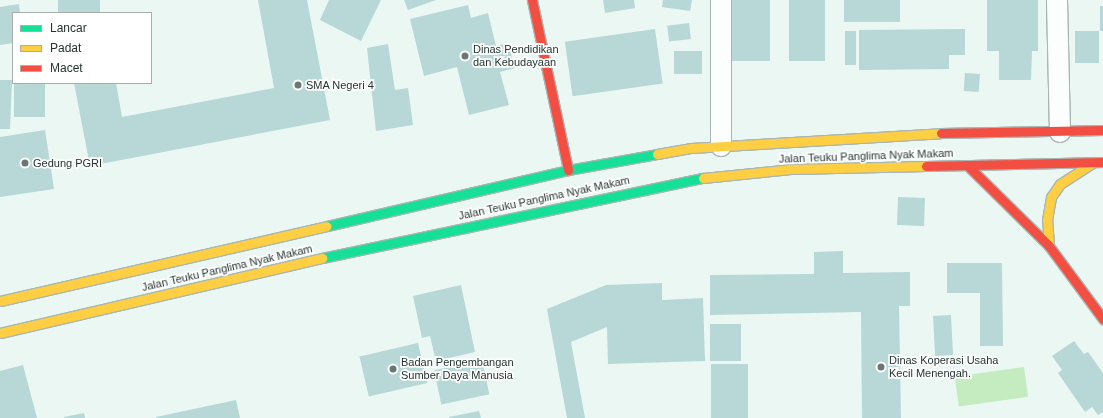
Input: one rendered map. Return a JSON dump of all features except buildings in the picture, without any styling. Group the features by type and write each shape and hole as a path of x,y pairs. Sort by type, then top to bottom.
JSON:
{"main road":[{"path":"532,0 568,170"},
{"name":"Jalan Teuku Panglima Nyak Makam","path":"0,301 568,170 691,148 842,137 990,131 1060,132 1103,130"},
{"path":"1049,246 1048,207 1055,190 1099,162"},
{"name":"Jalan Teuku Panglima Nyak Makam","path":"0,333 304,262 674,183 791,169 1099,162"},
{"path":"967,165 1049,246 1103,319"}],"street":[{"path":"721,146 722,0"},
{"path":"1057,0 1060,132"}],"green space":[{"path":"1024,367 1028,397 959,406 955,377"}],"traffic: fast":[{"path":"327,226 568,170 657,154"},
{"path":"322,258 703,178"}],"traffic: slow":[{"path":"657,154 691,148 941,133"},
{"path":"1049,246 1047,220 1051,197 1060,184 1094,162"},
{"path":"703,178 791,169 926,166"},
{"path":"0,301 327,226"},
{"path":"0,333 322,258"}],"traffic: jam":[{"path":"532,0 568,170"},
{"path":"941,133 1103,130"},
{"path":"926,166 1103,162"},
{"path":"967,165 1049,246 1103,319"}],"place":[{"name":"Dinas Pendidikan dan Kebudayaan","path":"465,56"},
{"name":"SMA Negeri 4","path":"298,85"},
{"name":"Gedung PGRI","path":"25,163"},
{"name":"Dinas Koperasi Usaha Kecil Menengah.","path":"881,367"},
{"name":"Badan Pengembangan Sumber Daya Manusia","path":"393,369"}]}
